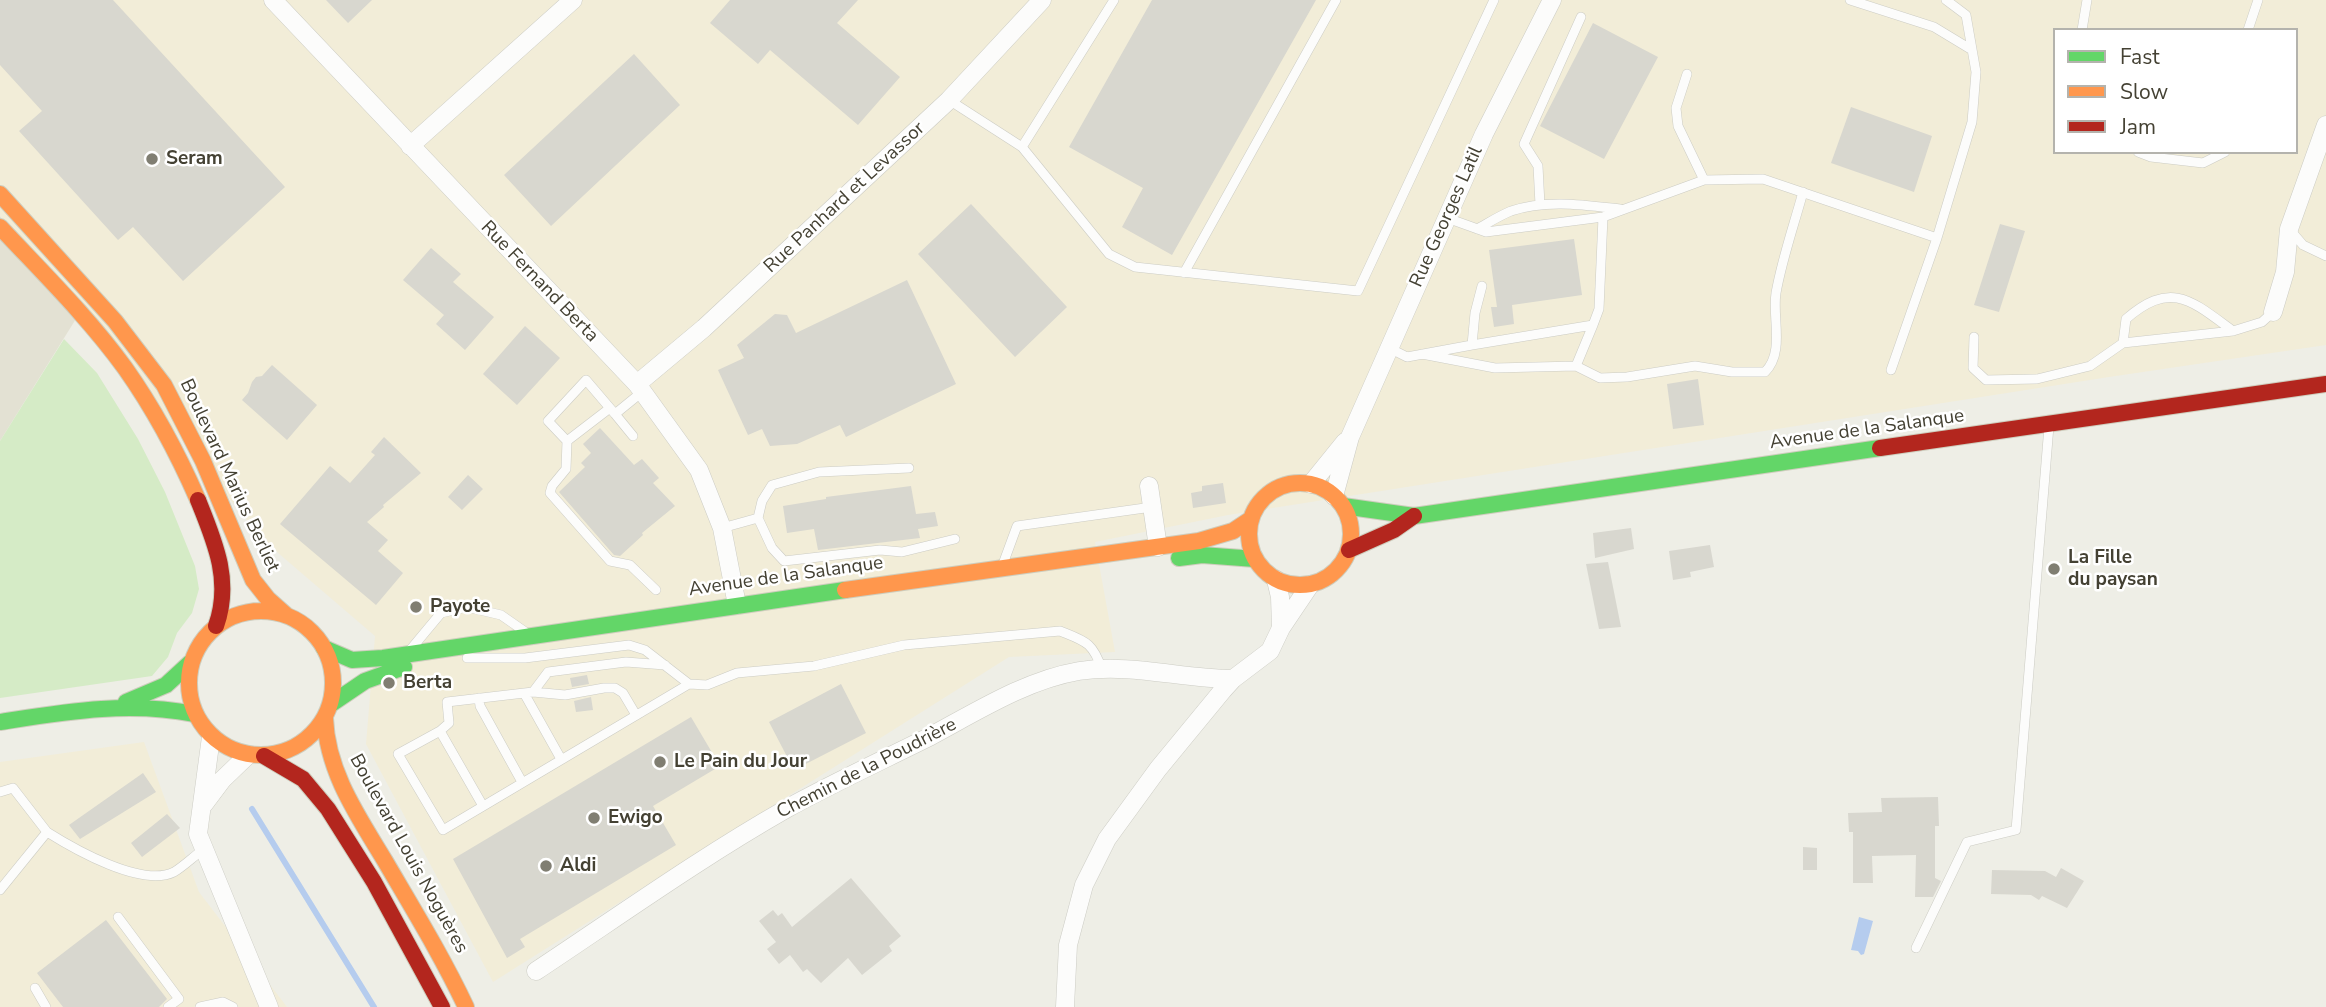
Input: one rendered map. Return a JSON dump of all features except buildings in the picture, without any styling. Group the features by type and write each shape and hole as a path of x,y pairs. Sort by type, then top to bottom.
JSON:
{"main road":[{"name":"Boulevard Marius Berliet","path":"0,194 115,321 164,385 203,461 253,580 268,599 286,615"},
{"name":"Boulevard Marius Berliet","path":"0,227 115,356 160,423 193,489 222,566 224,603 216,626"},
{"name":"Avenue de la Salanque","path":"1414,516 2326,384"},
{"path":"1339,501 1349,520 1352,535 1349,550 1335,573 1311,585 1293,585 1276,580 1264,571 1255,559 1248,532 1251,519 1263,499 1281,486 1311,484 1339,501 1414,516"},
{"path":"1349,550 1394,530 1414,516"},
{"name":"Avenue de la Salanque","path":"324,648 352,660 406,654 1199,541 1233,531 1251,519"},
{"name":"Avenue de la Salanque","path":"328,711 356,685 379,673 467,657 788,610 1202,555 1255,559"},
{"path":"120,705 166,685 190,663 200,643 216,626 237,614 262,610 286,615 301,622 324,648 332,666 334,685 328,711 309,738 288,751 256,755"},
{"path":"190,663 188,689 194,713 211,737 229,748 284,766 303,779 328,809 374,882 442,1007"},
{"path":"0,722 120,705 170,708 194,713"},
{"name":"Boulevard Louis Noguères","path":"328,711 325,737 344,791 449,971 466,1007"}],"street":[{"name":"Rue Fernand Berta","path":"274,0 640,388 699,470 722,528 737,605"},
{"path":"410,146 573,0"},
{"name":"Rue Panhard et Levassor","path":"640,388 949,100 1042,0"},
{"name":"Rue Georges Latil","path":"1339,501 1350,437 1484,134 1552,0"},
{"path":"2273,312 2285,272 2289,229 2326,125"},
{"name":"Rue Georges Latil","path":"1311,484 1350,437"},
{"path":"1149,486 1158,547"},
{"path":"1276,580 1280,597 1281,628"},
{"path":"1065,1007 1068,945 1084,885 1107,839 1158,769 1233,679 1269,651 1281,628 1311,585"},
{"name":"Chemin de la Poudrière","path":"536,971 699,862 788,808 1027,687 1078,671 1102,670 1140,670 1209,679 1233,679"},
{"path":"211,737 198,834 269,1007"},
{"path":"202,807 222,780 256,755"}],"lane":[{"path":"1022,147 1114,0"},
{"path":"1184,273 1336,0"},
{"path":"949,100 1022,147 1109,254 1135,267 1357,291 1494,0"},
{"path":"1850,0 1934,27 1972,50"},
{"path":"1891,370 1937,238 1972,122 1976,72 1966,15 1947,0"},
{"path":"2082,28 2087,0"},
{"path":"2249,28 2258,0"},
{"path":"1540,205 1538,166 1524,144 1581,17"},
{"path":"1687,74 1676,108 1678,126 1704,180"},
{"path":"2143,154 2203,163 2221,154"},
{"path":"1447,218 1486,232 1603,217 1704,180 1763,179 1937,238"},
{"path":"1422,354 1495,368 1576,366 1600,378 1627,377 1695,366 1732,372 1765,372 1773,363 1776,294 1803,192"},
{"path":"1477,229 1510,212 1540,205 1583,205 1624,210"},
{"path":"1576,366 1600,309 1603,217"},
{"path":"2289,229 2303,245 2326,256"},
{"path":"1472,345 1475,313 1482,286"},
{"path":"2123,343 2126,319 2145,303 2168,295 2201,307 2233,331"},
{"path":"1974,337 1973,368 1986,380 2036,379 2090,366 2123,343 2233,331 2262,322 2273,312"},
{"path":"1389,348 1407,357 1594,325"},
{"path":"634,436 586,380 548,421 567,442 566,469 552,486 550,493 610,561 630,565 656,590"},
{"path":"567,442 613,411 640,388"},
{"path":"1916,948 1967,842 2015,830 2050,425"},
{"path":"909,468 819,472 772,485 762,501 758,518 772,548 784,561 880,550 902,552 955,539"},
{"path":"1002,569 1017,526 1152,507"},
{"path":"722,528 758,518"},
{"path":"406,654 441,613 467,607 501,615 531,635"},
{"path":"636,715 623,693 615,688 565,695 528,692 447,702 449,723 440,731 398,754 443,830 689,684 707,685 737,673 814,666 904,645 1060,631 1079,639 1096,651 1102,670"},
{"path":"467,657 525,658 629,645 646,650 689,684"},
{"path":"528,692 548,672 626,662 665,665"},
{"path":"528,692 561,759"},
{"path":"479,698 480,706 522,782"},
{"path":"0,730 18,720"},
{"path":"440,731 483,806"},
{"path":"0,792 13,788 47,832 82,853 150,876 172,873 204,849"},
{"path":"0,890 47,832"},
{"path":"118,917 179,999 168,1007"},
{"path":"35,988 47,1007"},
{"path":"200,1007 223,1002 233,1007"}],"shaded area":[{"path":"0,0 2326,0 2326,345 1228,515 1095,542 1115,652 1009,657 493,982 366,744 375,636 263,540 0,216"},
{"path":"0,216 79,314 0,441"},
{"path":"144,742 199,892 287,1007 0,1007 0,762"}],"green space":[{"path":"64,339 97,373 138,439 165,492 195,566 199,589 192,613 177,633 168,657 152,676 0,698 0,441"}],"water":[{"path":"1859,917 1873,921 1864,954 1861,955 1858,951 1851,950"}],"waterway":[{"path":"252,809 374,1007"}],"traffic: fast":[{"path":"1343,506 1414,516 1880,448"},
{"path":"1179,558 1202,555 1255,559"},
{"path":"324,648 352,660 383,658 845,590"},
{"path":"126,702 166,685 190,663"},
{"path":"331,704 365,681 404,667"},
{"path":"0,722 121,708 194,714"}],"traffic: slow":[{"path":"0,194 115,321 164,385 203,461 253,580 268,599 286,615"},
{"path":"0,227 81,313 125,368 165,432 198,500"},
{"path":"1300,483 1320,487 1336,498 1347,514 1351,534 1347,554 1336,570 1320,581 1300,585 1280,581 1264,570 1253,554 1249,534 1253,514 1264,498 1280,487 1300,483"},
{"path":"845,590 1199,541 1233,531 1251,519"},
{"path":"261,611 289,616 312,632 328,655 333,683 328,711 312,734 289,750 261,755 233,750 210,734 194,711 189,683 194,655 210,632 233,616 261,611"},
{"path":"325,718 331,757 346,793 427,933 466,1007"}],"traffic: jam":[{"path":"1880,448 2326,384"},
{"path":"198,500 215,546 222,577 221,609 216,626"},
{"path":"1349,550 1394,530 1414,516"},
{"path":"264,756 303,779 328,809 374,882 442,1007"}],"place":[{"name":"Seram","path":"152,159"},
{"name":"La Fille du paysan","path":"2054,569"},
{"name":"Payote","path":"416,607"},
{"name":"Berta","path":"389,683"},
{"name":"Le Pain du Jour","path":"660,762"},
{"name":"Ewigo","path":"594,818"},
{"name":"Aldi","path":"546,866"}]}
